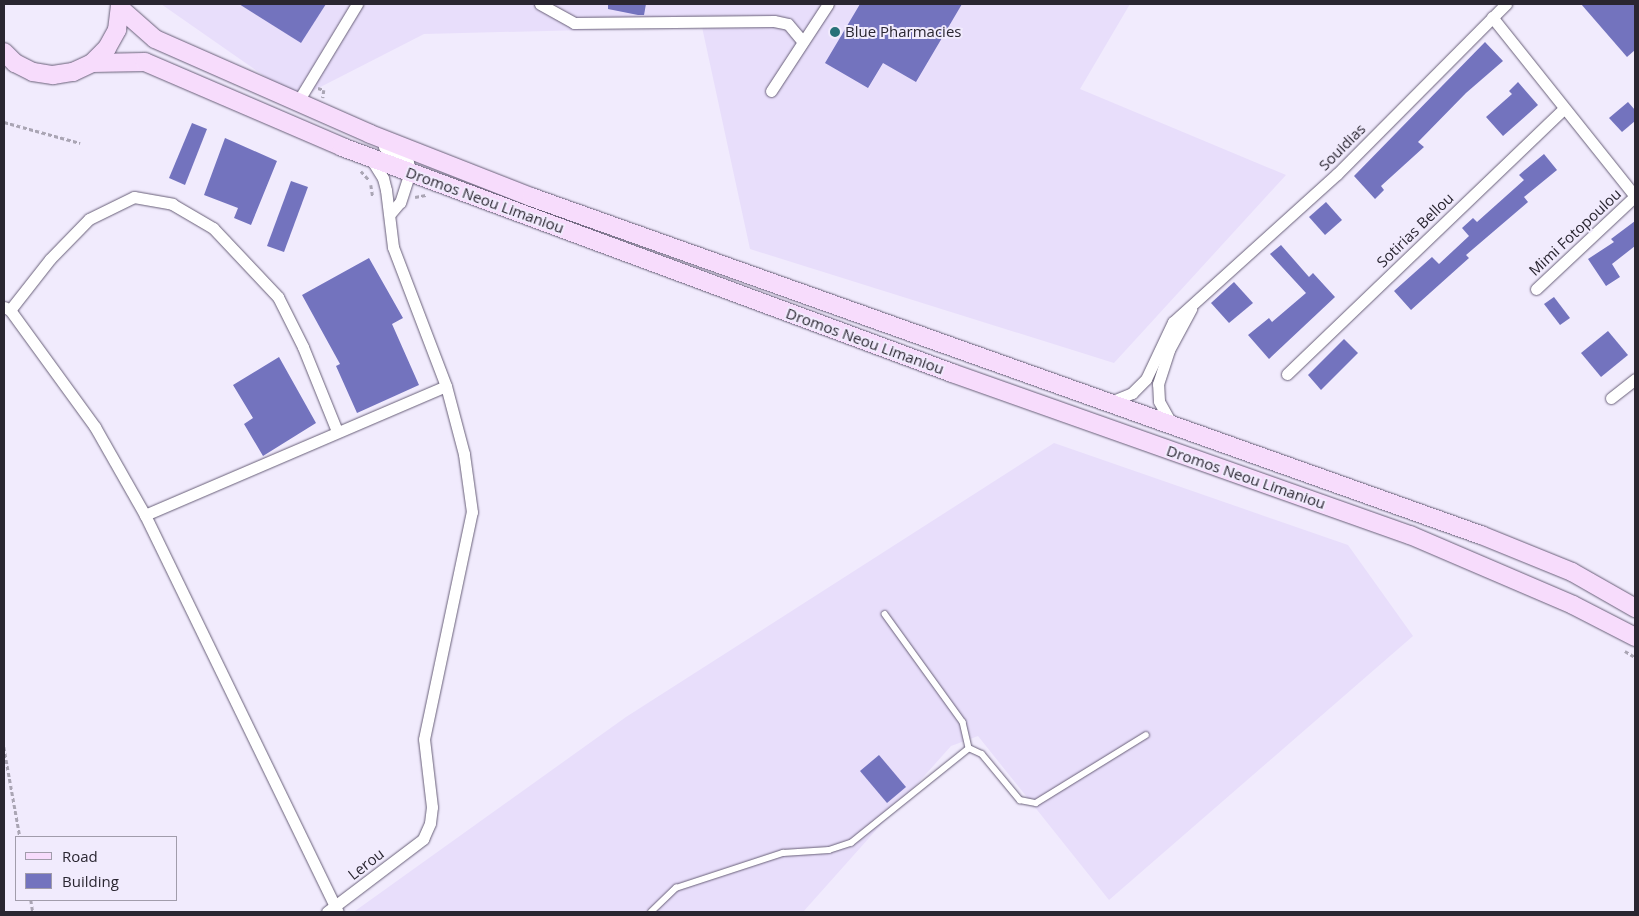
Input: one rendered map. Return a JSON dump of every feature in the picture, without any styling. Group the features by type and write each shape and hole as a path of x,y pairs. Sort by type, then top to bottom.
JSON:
{"main road":[{"name":"Dromos Neou Limaniou","path":"120,7 155,39 370,134 531,197 1490,539 1572,572 1635,608"},
{"path":"4,52 15,63 33,72 53,75 73,72 92,63 107,48 114,36 120,7"},
{"name":"Dromos Neou Limaniou","path":"92,63 145,62 363,162 410,172 952,373 1410,535 1573,605 1635,637"}],"street":[{"path":"298,103 357,4"},
{"path":"540,4 574,23 774,21 788,24 803,42"},
{"path":"771,91 828,4"},
{"name":"Souidias","path":"1110,402 1132,393 1146,379 1174,322 1337,174 1506,4"},
{"path":"1492,17 1635,196"},
{"name":"Sotirias Bellou","path":"1287,374 1564,109"},
{"path":"370,134 382,147 408,162 410,172 400,202 390,214"},
{"path":"145,514 446,386 393,247 390,214 383,178 363,162"},
{"name":"Mimi Fotopoulou","path":"1536,290 1635,196"},
{"path":"333,911 145,514 95,427 7,309 50,259 89,219 134,197 172,204 214,228 278,297 303,347 337,431"},
{"name":"Souidias","path":"1171,424 1159,401 1158,384 1169,350 1193,305"},
{"path":"1611,398 1635,379"},
{"name":"Lerou","path":"333,911 423,839 430,823 432,807 424,739 472,512 464,454 446,386"}],"lane":[{"path":"885,614 963,722 969,748"},
{"path":"969,748 982,754 1020,800 1036,803 1146,736"},
{"path":"650,912 676,888 783,852 829,850 851,843 969,748"}],"path":[{"path":"4,122 80,143"},
{"path":"363,162 374,201"},
{"path":"4,748 20,836"}],"shaded area":[{"path":"161,4 1130,4 1080,89 1286,175 1114,363 750,249 702,27 424,34 297,99"},
{"path":"1054,443 1348,545 1413,636 1109,900 978,736 951,746 803,912 355,911 626,717"}],"building":[{"path":"239,4 326,4 301,43"},
{"path":"608,4 646,4 644,15 638,15 608,9"},
{"path":"860,4 962,4 916,82 883,63 868,88 825,63"},
{"path":"1581,4 1635,4 1635,50 1627,57"},
{"path":"1485,42 1503,61 1466,93 1418,142 1424,147 1381,186 1384,190 1375,199 1354,176"},
{"path":"1518,82 1538,105 1503,136 1486,117 1512,94 1509,91"},
{"path":"1628,102 1635,110 1635,121 1622,132 1609,118"},
{"path":"192,123 207,129 185,185 169,178"},
{"path":"225,138 277,161 251,225 234,218 238,208 204,195"},
{"path":"1544,154 1557,170 1524,197 1528,202 1466,255 1469,258 1411,310 1394,291 1432,257 1439,264 1469,236 1462,228 1473,218 1477,222 1524,180 1519,175"},
{"path":"291,181 308,187 284,252 267,246"},
{"path":"1326,202 1342,220 1325,235 1309,217"},
{"path":"1635,221 1635,246 1612,264 1620,277 1606,286 1588,259 1614,242 1611,239"},
{"path":"1281,245 1309,277 1313,273 1335,297 1269,359 1248,335 1269,318 1272,322 1306,293 1270,254"},
{"path":"369,258 403,318 392,324 419,385 357,413 336,366 340,364 302,295"},
{"path":"1234,282 1253,303 1229,323 1211,303"},
{"path":"1554,297 1570,318 1560,325 1544,304"},
{"path":"1608,331 1628,355 1601,377 1581,353"},
{"path":"1344,339 1358,353 1321,390 1308,375"},
{"path":"279,357 316,423 263,456 244,424 253,418 233,385"},
{"path":"879,755 906,787 887,803 860,771"}],"place":[{"name":"Blue Pharmacies","path":"835,32"}]}
